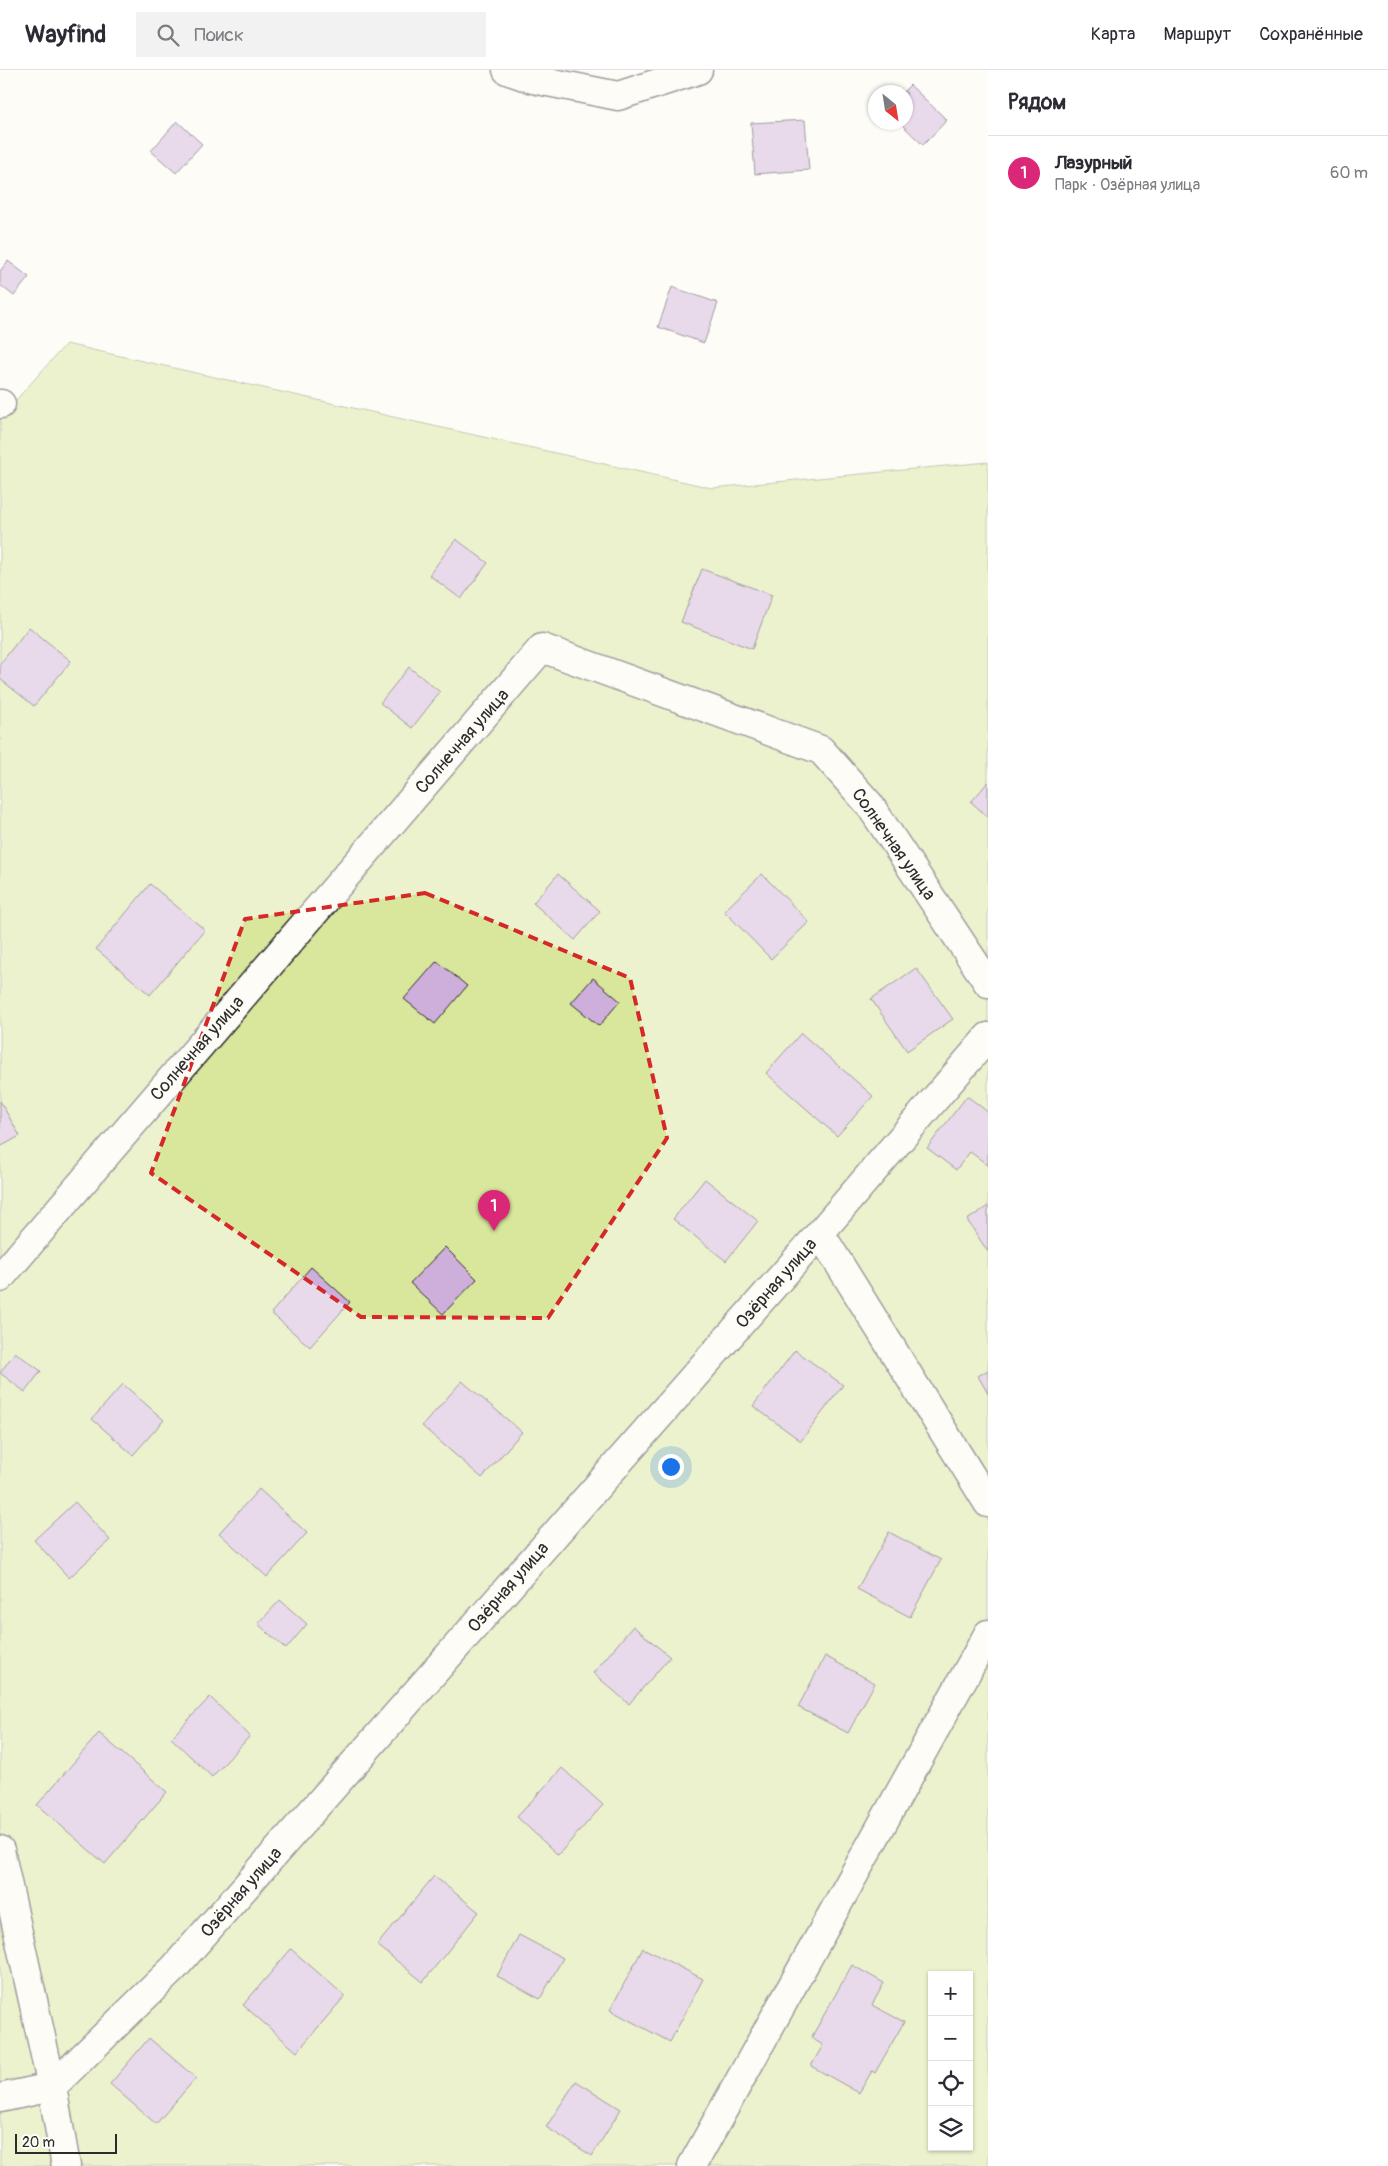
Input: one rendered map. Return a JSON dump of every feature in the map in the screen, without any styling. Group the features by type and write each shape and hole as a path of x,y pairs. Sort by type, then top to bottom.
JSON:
{"street":[{"path":"507,70 533,79 618,96 698,70"},
{"name":"Солнечная улица","path":"0,1278 542,648 821,750 869,804 988,983"},
{"name":"Озёрная улица","path":"52,2087 174,1968 820,1233 988,1037"},
{"path":"820,1233 988,1503"},
{"path":"692,2166 988,1634"},
{"path":"0,1850 52,2087 66,2166"},
{"path":"0,2098 52,2087"}],"highlighted area":[{"path":"425,893 630,978 667,1138 548,1318 361,1317 151,1173 245,919"}],"green space":[{"path":"66,344 712,488 988,462 988,2166 0,2166 0,418"}],"building":[{"path":"913,88 947,120 923,145 907,130 913,130"},
{"path":"805,120 809,170 755,174 751,123"},
{"path":"177,121 202,144 176,173 151,151"},
{"path":"8,261 29,277 14,296 0,285 0,271"},
{"path":"672,287 718,303 704,343 658,327"},
{"path":"456,539 488,563 461,599 429,575"},
{"path":"702,569 772,595 752,649 681,622"},
{"path":"29,627 71,661 34,706 0,679 0,664"},
{"path":"409,667 440,692 412,728 380,703"},
{"path":"988,782 988,817 971,802"},
{"path":"558,874 600,911 575,940 533,903"},
{"path":"762,874 809,922 771,959 724,911"},
{"path":"150,884 205,930 150,995 96,949"},
{"path":"437,961 467,986 435,1024 404,999"},
{"path":"916,968 953,1019 907,1051 871,999"},
{"path":"593,978 620,1001 599,1026 571,1003"},
{"path":"801,1033 873,1096 837,1136 766,1073"},
{"path":"967,1096 988,1112 988,1165 970,1152 956,1170 927,1148"},
{"path":"0,1101 20,1136 0,1147"},
{"path":"705,1179 758,1221 726,1261 673,1219"},
{"path":"988,1206 988,1252 967,1220"},
{"path":"445,1247 477,1279 443,1314 410,1283"},
{"path":"311,1267 350,1302 310,1347 271,1313"},
{"path":"795,1350 843,1385 801,1441 753,1406"},
{"path":"15,1352 41,1371 25,1392 0,1373"},
{"path":"988,1370 988,1394 978,1376"},
{"path":"462,1381 522,1432 482,1478 422,1426"},
{"path":"123,1384 164,1420 133,1455 92,1419"},
{"path":"259,1489 307,1533 267,1577 219,1533"},
{"path":"75,1502 110,1540 69,1578 34,1540"},
{"path":"889,1532 941,1560 910,1617 857,1589"},
{"path":"280,1600 307,1624 286,1649 258,1624"},
{"path":"633,1626 670,1657 629,1704 593,1673"},
{"path":"825,1656 875,1683 848,1733 798,1707"},
{"path":"210,1697 250,1736 212,1777 171,1738"},
{"path":"99,1733 167,1792 105,1864 37,1805"},
{"path":"562,1768 603,1805 558,1855 517,1817"},
{"path":"434,1876 479,1912 423,1982 377,1945"},
{"path":"519,1935 563,1958 540,1999 497,1976"},
{"path":"643,1948 703,1979 670,2042 610,2010"},
{"path":"291,1949 345,1996 297,2052 243,2005"},
{"path":"852,1965 884,1983 872,2005 904,2022 875,2073 872,2071 859,2093 811,2066 823,2045 811,2038"},
{"path":"149,2038 196,2078 156,2124 110,2084"},
{"path":"576,2081 621,2109 592,2156 546,2127"}],"place":[{"name":"Лазурный","path":"494,1231"}]}
